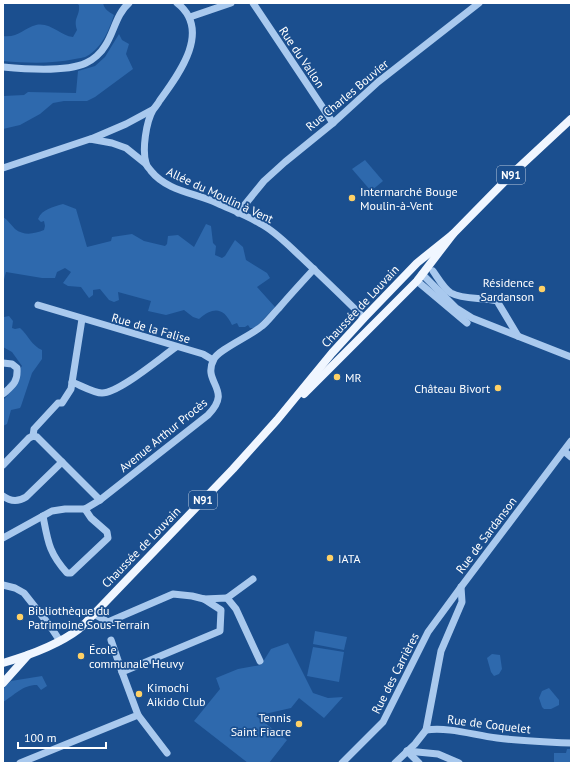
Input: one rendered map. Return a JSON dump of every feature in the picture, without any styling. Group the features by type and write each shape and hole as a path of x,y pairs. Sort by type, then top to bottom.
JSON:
{"main road":[{"name":"Chaussée de Louvain","path":"3,663 17,659 60,641 79,630 233,469 277,420 332,353 415,265 453,234 514,172 571,119"},
{"name":"Chaussée de Louvain","path":"277,420 417,281 453,234"},
{"path":"415,265 422,274"},
{"path":"364,318 374,323"},
{"path":"341,343 348,350"},
{"path":"3,683 29,654"},
{"name":"N91","path":"3,668 17,659"}],"street":[{"path":"3,67 52,69 86,63 97,55 105,46 121,12 128,3"},
{"path":"146,164 145,147 147,125 152,110 177,77 192,41 193,28 190,17 177,3"},
{"path":"190,17 231,3"},
{"name":"Rue du Vallon","path":"253,3 333,123"},
{"name":"Rue Charles Bouvier","path":"238,213 284,162 333,123 378,82 479,3"},
{"path":"3,168 90,139 126,124 152,110"},
{"name":"Allée du Moulin à Vent","path":"90,139 112,143 126,148 146,164 160,181 176,189 216,202 261,223 271,230 314,269 364,318"},
{"path":"213,360 216,356 262,327 314,269"},
{"path":"433,271 440,282 451,293 497,301 518,336"},
{"path":"422,274 456,308 472,318 571,357"},
{"path":"417,281 467,323"},
{"name":"Rue de la Falise","path":"38,306 203,354 213,360"},
{"path":"33,436 34,429 58,403 62,403 71,389 82,319"},
{"path":"72,382 100,393 119,388 176,347"},
{"name":"Avenue Arthur Procès","path":"3,538 43,516 58,510 84,509 100,500 208,415 216,407 219,400 218,392 212,379 211,367 213,360"},
{"path":"3,363 12,364 17,368 16,382 3,394"},
{"path":"3,465 28,438 33,436 37,437 100,500"},
{"name":"Rue de Sardanson","path":"426,730 441,651 462,602 461,587 571,441"},
{"path":"564,451 571,457"},
{"path":"3,496 14,501 20,501 26,498 62,462"},
{"path":"43,516 51,552 66,573 71,573 108,538 107,532 91,518 84,509"},
{"path":"94,614 108,622 173,594 183,594 204,599 227,598 252,578"},
{"path":"3,585 15,588 24,593 60,641"},
{"name":"Rue des Carrières","path":"342,763 383,722 428,632 461,587"},
{"path":"227,598 236,609 260,662"},
{"path":"122,672 220,631 222,610 204,599"},
{"path":"111,640 138,715 166,753"},
{"path":"20,763 138,715"},
{"name":"Rue de Coquelet","path":"426,730 449,729 496,738 571,743"},
{"path":"395,763 415,744 426,730"},
{"path":"406,751 419,763"},
{"path":"406,751 438,754 459,763"}],"shaded area":[{"path":"76,3 103,3 106,9 114,15 104,38 92,53 84,57 57,62 30,63 3,61 3,36 13,36 32,26 46,25 73,37 77,30 76,22 79,9 79,5"},
{"path":"119,34 122,40 129,44 126,54 133,69 95,97 87,101 64,101 53,103 40,114 20,125 3,129 3,96 24,95 28,92 76,93 78,71 95,66 105,57"},
{"path":"365,160 383,181 371,191 352,169"},
{"path":"63,204 76,209 87,247 111,241 112,237 132,234 144,241 165,246 167,244 168,236 178,235 194,247 206,224 211,226 213,243 216,246 215,255 222,258 225,256 235,240 243,247 246,260 267,273 270,278 257,287 275,307 255,328 250,328 248,325 245,327 239,327 237,323 232,325 226,315 218,311 209,312 199,319 193,317 184,310 166,315 148,311 151,301 118,292 119,300 114,302 109,300 100,289 93,290 93,295 89,298 81,287 68,286 63,283 71,272 65,268 57,272 55,278 42,278 6,272 3,283 3,217 15,229 22,233 37,233 44,230 45,226 44,221 41,222 38,219 42,213 48,209"},
{"path":"3,316 9,316 13,321 12,328 20,328 35,346 42,350 42,359 32,373 20,408 11,410 7,424 3,426 3,400 8,395 7,385 22,366 12,352 3,347"},
{"path":"315,631 347,637 344,650 313,644"},
{"path":"288,643 313,693 328,698 343,697 324,718 299,698 291,708 256,716 287,740 269,763 248,763 194,721 220,689 216,678 238,669 261,665 271,649"},
{"path":"313,647 344,652 339,682 307,676"},
{"path":"492,654 500,655 502,669 499,674 494,676 491,672 487,658"},
{"path":"42,676 47,686 41,690 37,685 32,685 19,691 3,702 3,688 11,681"},
{"path":"549,688 559,700 559,705 551,709 544,709 539,698 542,691"},
{"path":"567,749 571,749 571,763 554,763 554,753 566,753"}],"place":[{"name":"Intermarché Bouge Moulin-à-Vent","path":"352,198"},
{"name":"Résidence Sardanson","path":"542,289"},
{"name":"MR","path":"337,377"},
{"name":"Château Bivort","path":"498,388"},
{"name":"IATA","path":"330,558"},
{"name":"Bibliothèque du Patrimoine Sous-Terrain","path":"20,617"},
{"name":"École communale Heuvy","path":"81,656"},
{"name":"Kimochi Aikido Club","path":"139,694"},
{"name":"Tennis Saint Fiacre","path":"299,724"}]}
